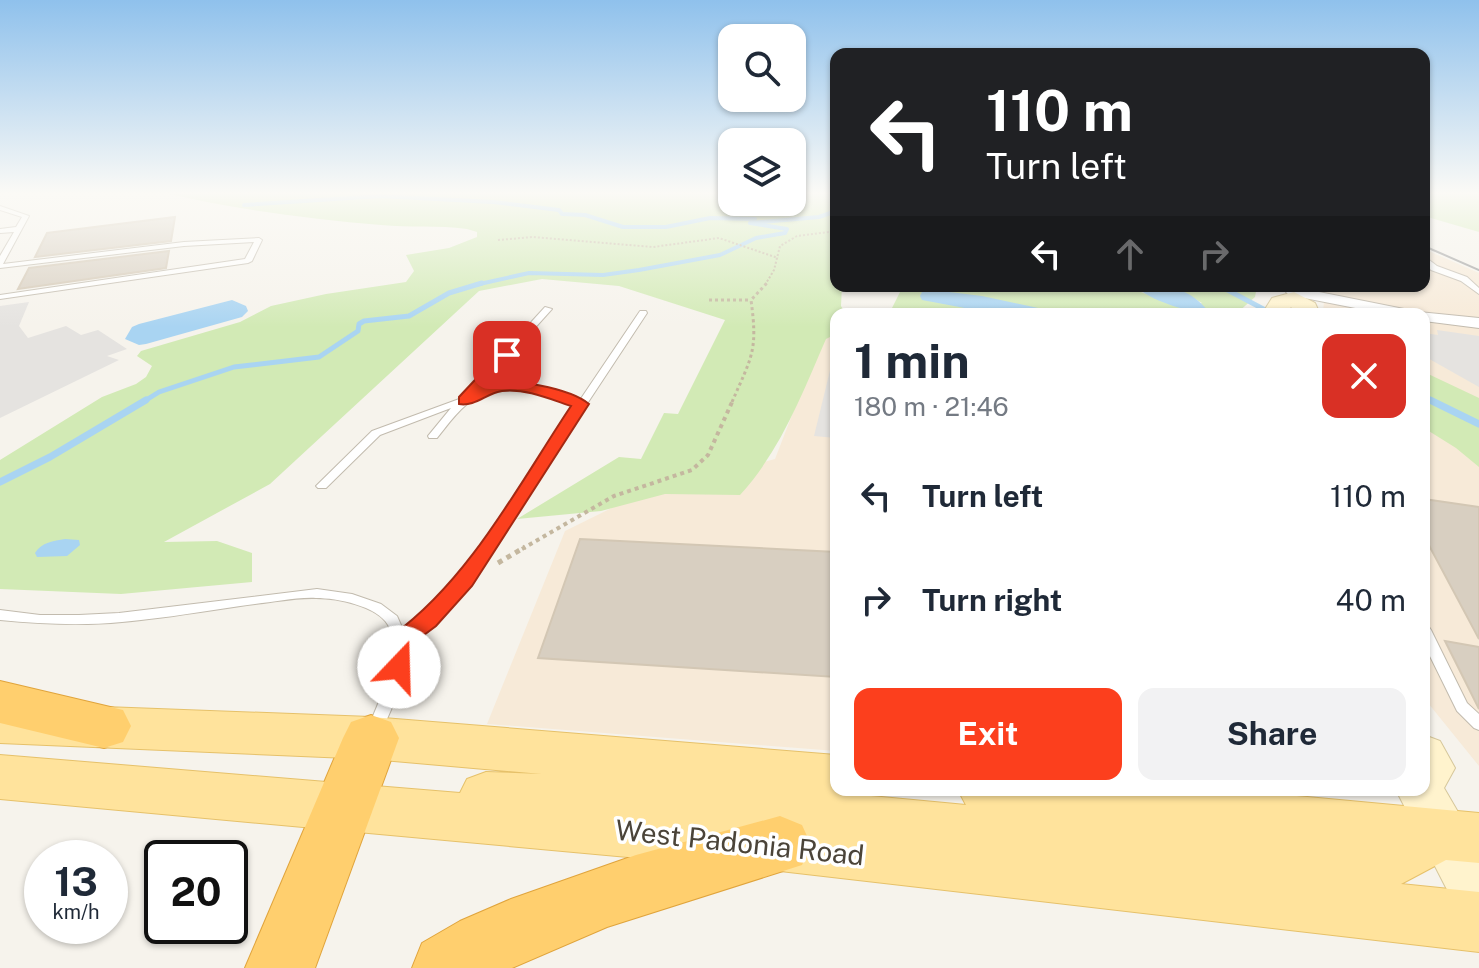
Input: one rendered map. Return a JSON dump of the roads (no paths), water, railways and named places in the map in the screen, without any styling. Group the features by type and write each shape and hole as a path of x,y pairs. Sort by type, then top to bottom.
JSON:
{"highway":[{"path":"0,702 104,726"},
{"path":"280,968 371,738"},
{"path":"447,968 462,957 528,925 603,895 680,870 780,845"}],"main road":[{"path":"0,723 371,738 830,776"},
{"name":"West Padonia Road","path":"0,777 780,845 1479,922"},
{"path":"345,805 435,794 668,801 1371,870 1448,820"},
{"path":"1078,796 1448,820"},
{"path":"1448,820 1479,897"}],"street":[{"path":"1291,302 1352,308"},
{"path":"1430,317 1479,323"}],"lane":[{"path":"0,264 15,237"},
{"path":"0,264 184,244 259,240 248,261 0,297"},
{"path":"1430,264 1434,268"},
{"path":"1430,268 1457,275 1479,292"},
{"path":"433,436 548,309"},
{"path":"401,641 437,613 464,581 643,313"},
{"path":"322,486 376,433 497,386 542,391 581,404"},
{"path":"0,615 68,620 122,617 317,593 347,596 372,603 393,617 401,641 399,667 371,738"},
{"path":"1430,642 1462,707 1479,724"}],"water":[{"path":"922,292 949,292 1038,308 965,308 922,300"},
{"path":"1143,292 1184,292 1205,308 1181,308"},
{"path":"232,300 246,306 248,311 242,317 146,344 139,345 125,339 132,327 139,324"},
{"path":"65,539 79,540 80,545 67,556 37,557 35,553 41,546"}],"waterway":[{"path":"476,285 529,273 603,275 639,270 720,255 761,237"},
{"path":"476,285 482,283"},
{"path":"143,402 159,392 234,367 319,357 358,331 359,324 364,321 409,316 449,293 476,285"},
{"path":"1231,292 1262,308"},
{"path":"0,482 50,457 146,400"},
{"path":"1430,400 1479,424"},
{"path":"1430,400 1434,402"}],"tram line":[{"path":"1430,249 1479,270"}]}
